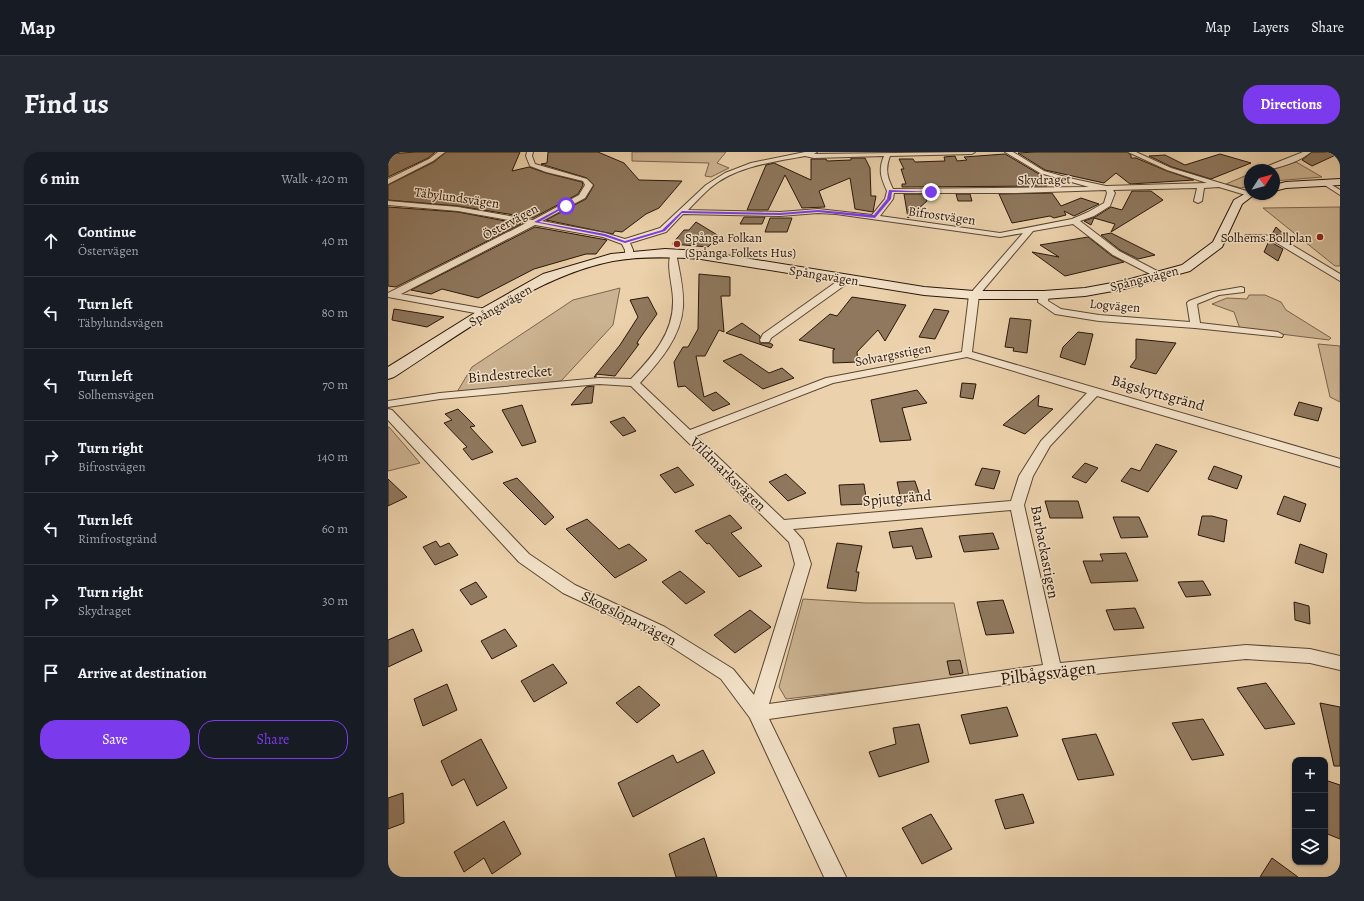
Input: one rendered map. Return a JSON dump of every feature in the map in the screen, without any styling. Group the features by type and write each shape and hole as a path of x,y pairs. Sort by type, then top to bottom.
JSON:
{"street":[{"path":"388,182 431,160 442,152"},
{"name":"Östervägen","path":"390,295 536,222 582,196 589,185 585,180 548,171 532,164 529,156 530,152"},
{"path":"629,256 630,250 625,242 663,230 708,186 727,174 751,165 814,152"},
{"path":"806,154 814,156 887,156 972,152"},
{"path":"1008,152 1042,172 1067,180 1109,189"},
{"path":"1131,152 1169,168 1244,192"},
{"path":"1280,164 1308,152"},
{"path":"875,217 889,199 890,191 884,178 883,165 887,156"},
{"path":"1280,186 1340,182"},
{"path":"1325,183 1340,193"},
{"name":"Skydraget","path":"890,191 1109,189 1218,185"},
{"path":"1198,201 1201,188 1199,186"},
{"name":"Bifrostvägen","path":"682,212 780,214 818,211 875,217 948,229 1000,235 1074,221 1091,214 1107,204 1111,193 1109,189"},
{"name":"Spångavägen","path":"388,374 486,312 548,277 611,258 675,253 701,255 924,291 974,295 1044,295 1085,292 1116,286 1186,268 1218,244 1238,202 1244,198"},
{"name":"Täbylundsvägen","path":"388,203 452,208 605,235 625,242"},
{"path":"1074,221 1116,253 1158,276"},
{"path":"967,354 974,295 1030,230"},
{"path":"1248,237 1274,238 1340,278"},
{"path":"634,383 658,357 672,332 678,307 673,258 675,253"},
{"path":"765,340 767,336 842,283 846,278"},
{"path":"1195,325 1192,303 1209,294 1226,290 1242,290"},
{"path":"390,295 486,312"},
{"name":"Logvägen","path":"1044,295 1043,302 1058,312 1099,318 1195,325 1278,336"},
{"name":"Bågskyttsgränd","path":"967,354 1340,463"},
{"name":"Solvargsstigen","path":"688,435 830,380 967,354"},
{"name":"Bindestrecket","path":"388,404 440,396 599,381 634,383"},
{"name":"Vildmarksvägen","path":"634,383 796,540 803,564 757,713"},
{"name":"Barbackastigen","path":"1053,671 1017,505 1026,476 1044,444 1095,392"},
{"name":"Skogslöparvägen","path":"388,413 524,558 570,589 659,631 727,674 757,713 835,877"},
{"name":"Spjutgränd","path":"780,525 1017,505"},
{"name":"Pilbågsvägen","path":"757,713 1053,671 1246,652 1310,656 1340,663"}],"shaded area":[{"path":"632,152 726,152 717,163 729,168 711,177 705,176 709,163 632,161"},
{"path":"1296,162 1322,177 1280,180 1280,167"},
{"path":"1244,176 1244,187 1241,188 1226,184"},
{"name":"Solhems Bollplan","path":"1340,207 1340,266 1335,266 1263,208"},
{"path":"620,288 613,325 561,381 457,392 472,367 573,300"},
{"path":"1249,295 1265,295 1281,302 1286,310 1331,338 1329,340 1240,329 1234,312 1212,304 1227,298 1247,299"},
{"path":"1318,344 1340,346 1340,402 1330,397"},
{"path":"389,427 420,463 388,471"},
{"path":"803,599 866,603 954,603 969,677 786,699 779,687"}],"building":[{"path":"435,152 428,158 388,177 388,154"},
{"path":"446,152 520,152 512,171 529,167 582,182 583,185 578,194 533,218 458,206 388,200 388,185 434,162"},
{"path":"548,152 598,152 624,163 639,180 682,181 659,208 646,214 622,232 615,231 613,234 546,220 586,199 594,185 587,178 541,164 547,163"},
{"path":"1127,152 1131,155 1131,158 1136,158 1194,180 1130,184 1116,173 1104,183 1045,170 1018,153"},
{"path":"1312,152 1340,153 1312,166 1302,160"},
{"path":"1005,154 1039,174 1047,186 902,187 902,184 906,184 901,169 904,169 899,159 913,159 915,162 945,161 944,157 955,156 957,161 967,160 964,157"},
{"path":"1220,154 1251,163 1244,164 1244,166 1211,179 1172,167 1149,156 1165,155 1185,165"},
{"path":"851,158 865,158 870,168 871,196 876,196 873,212 855,209 850,178 819,191 825,207 802,208 785,175 768,210 747,210 766,165 774,163 811,180 811,159 826,159 827,161 851,160"},
{"path":"1132,191 1151,191 1163,200 1111,232 1115,224 1094,218 1091,225 1084,221 1095,217 1111,207 1122,210"},
{"path":"1052,193 1061,206 1081,198 1099,204 1074,216 1064,211 1066,215 1054,218 1050,216 1012,223 999,194"},
{"path":"904,194 925,194 927,201 908,218"},
{"path":"956,194 970,194 972,201 958,201"},
{"path":"388,207 458,212 521,224 396,287 388,286"},
{"path":"744,217 765,217 762,224 740,224"},
{"path":"770,218 792,218 787,232 765,232"},
{"path":"696,222 719,236 708,247 672,244 684,230 689,230"},
{"path":"535,227 607,240 596,254 586,254 534,269 478,298 442,289 431,294 411,290"},
{"path":"1276,227 1288,238 1287,240 1278,235 1272,234"},
{"path":"1111,233 1155,255 1138,259 1120,250 1101,235"},
{"path":"1088,237 1112,256 1124,262 1065,276 1032,252 1059,257 1040,245"},
{"path":"1269,241 1283,249 1278,261 1264,252"},
{"path":"699,274 730,277 730,296 721,296 724,332 719,330 705,356 696,356 704,397 716,392 730,404 713,411 685,386 678,387 674,362 683,347 688,347 698,329"},
{"path":"648,297 657,314 638,341 637,344 639,344 615,376 596,374 620,345 638,317 630,300"},
{"path":"852,297 906,305 885,341 878,330 857,352 858,362 833,363 833,350 835,349 799,340 830,314 837,316"},
{"path":"394,309 444,317 427,327 392,320"},
{"path":"934,309 949,311 935,339 919,337"},
{"path":"1010,318 1031,320 1027,353 1013,351 1014,348 1005,347"},
{"path":"742,323 760,336 760,343 770,343 773,345 771,348 726,333"},
{"path":"1078,332 1093,334 1085,365 1060,357 1063,347"},
{"path":"1136,339 1176,343 1156,374 1130,367 1136,359"},
{"path":"741,354 769,373 782,368 794,378 763,389 723,361"},
{"path":"962,383 976,384 973,399 960,397"},
{"path":"594,386 592,403 571,405 586,387"},
{"path":"917,390 927,403 902,408 911,440 880,442 871,400"},
{"path":"1039,395 1038,406 1053,409 1025,434 1003,425"},
{"path":"1299,402 1322,408 1318,421 1294,415"},
{"path":"522,405 536,442 522,446 502,410"},
{"path":"458,409 475,426 470,427 493,452 472,460 463,449 467,447 444,423 452,420 445,414"},
{"path":"624,417 636,431 623,436 610,422"},
{"path":"1156,444 1177,451 1148,492 1121,481 1131,468 1140,471"},
{"path":"1085,463 1098,468 1086,483 1072,477"},
{"path":"1214,466 1242,476 1237,489 1208,479"},
{"path":"678,467 694,485 675,493 660,475"},
{"path":"982,468 1000,471 994,489 975,485"},
{"path":"786,474 806,493 788,501 769,482"},
{"path":"517,478 554,517 545,525 503,483"},
{"path":"388,479 407,497 388,506"},
{"path":"915,481 921,499 901,500 897,482"},
{"path":"864,484 867,504 841,505 839,485"},
{"path":"1284,496 1306,504 1300,522 1277,514"},
{"path":"1045,501 1078,501 1083,518 1050,518"},
{"path":"730,515 742,528 731,533 762,566 739,577 709,543 707,544 695,531"},
{"path":"1202,516 1212,516 1227,520 1224,542 1198,535"},
{"path":"1113,517 1139,517 1148,537 1121,538"},
{"path":"587,519 619,549 629,544 647,560 615,578 566,529"},
{"path":"922,528 932,557 916,559 912,546 893,548 889,532"},
{"path":"993,533 999,549 964,552 959,536"},
{"path":"436,541 440,547 449,543 458,555 435,565 423,547"},
{"path":"837,543 862,546 856,572 859,572 856,591 827,588"},
{"path":"1300,544 1327,554 1323,573 1295,563"},
{"path":"1126,553 1138,581 1091,583 1083,561 1103,561 1100,554"},
{"path":"680,571 705,592 686,604 662,582"},
{"path":"1203,581 1211,595 1186,597 1178,582"},
{"path":"476,582 487,597 471,605 460,590"},
{"path":"1003,600 1014,633 986,635 977,602"},
{"path":"1294,602 1309,606 1310,624 1295,620"},
{"path":"1135,608 1144,628 1114,630 1106,610"},
{"path":"750,610 771,627 735,653 714,635"},
{"path":"413,629 422,651 388,667 388,640"},
{"path":"505,629 517,646 492,659 481,641"},
{"path":"960,660 963,673 950,675 947,661"},
{"path":"553,664 567,683 534,702 521,681"},
{"path":"1266,683 1295,724 1265,729 1237,688"},
{"path":"447,684 457,710 423,726 414,699"},
{"path":"639,686 660,705 637,723 616,703"},
{"path":"1320,703 1340,707 1340,766 1334,766"},
{"path":"1007,707 1018,736 970,744 961,715"},
{"path":"1203,719 1224,755 1192,760 1172,723"},
{"path":"919,724 929,762 879,777 869,752 896,744 893,728"},
{"path":"1096,734 1114,775 1078,780 1062,739"},
{"path":"481,739 507,788 477,806 464,779 452,786 441,761"},
{"path":"703,750 715,773 633,817 618,783 673,755 677,763"},
{"path":"1328,781 1340,785 1340,839 1328,834"},
{"path":"403,793 404,823 388,829 388,798"},
{"path":"1023,794 1034,823 1005,829 995,800"},
{"path":"931,814 952,849 922,864 902,828"},
{"path":"504,821 521,854 492,874 484,858 464,872 454,852"},
{"path":"704,838 717,877 676,877 669,854"},
{"path":"1272,858 1298,877 1260,877"}],"place":[{"name":"Solhems Bollplan","path":"1320,237"},
{"name":"Spånga Folkan (Spånga Folkets Hus)","path":"677,244"}],"route":[{"path":"566,206 536,222 605,235 625,242 663,230 682,212 780,214 818,211 875,217 889,199 890,191 931,192"}]}
